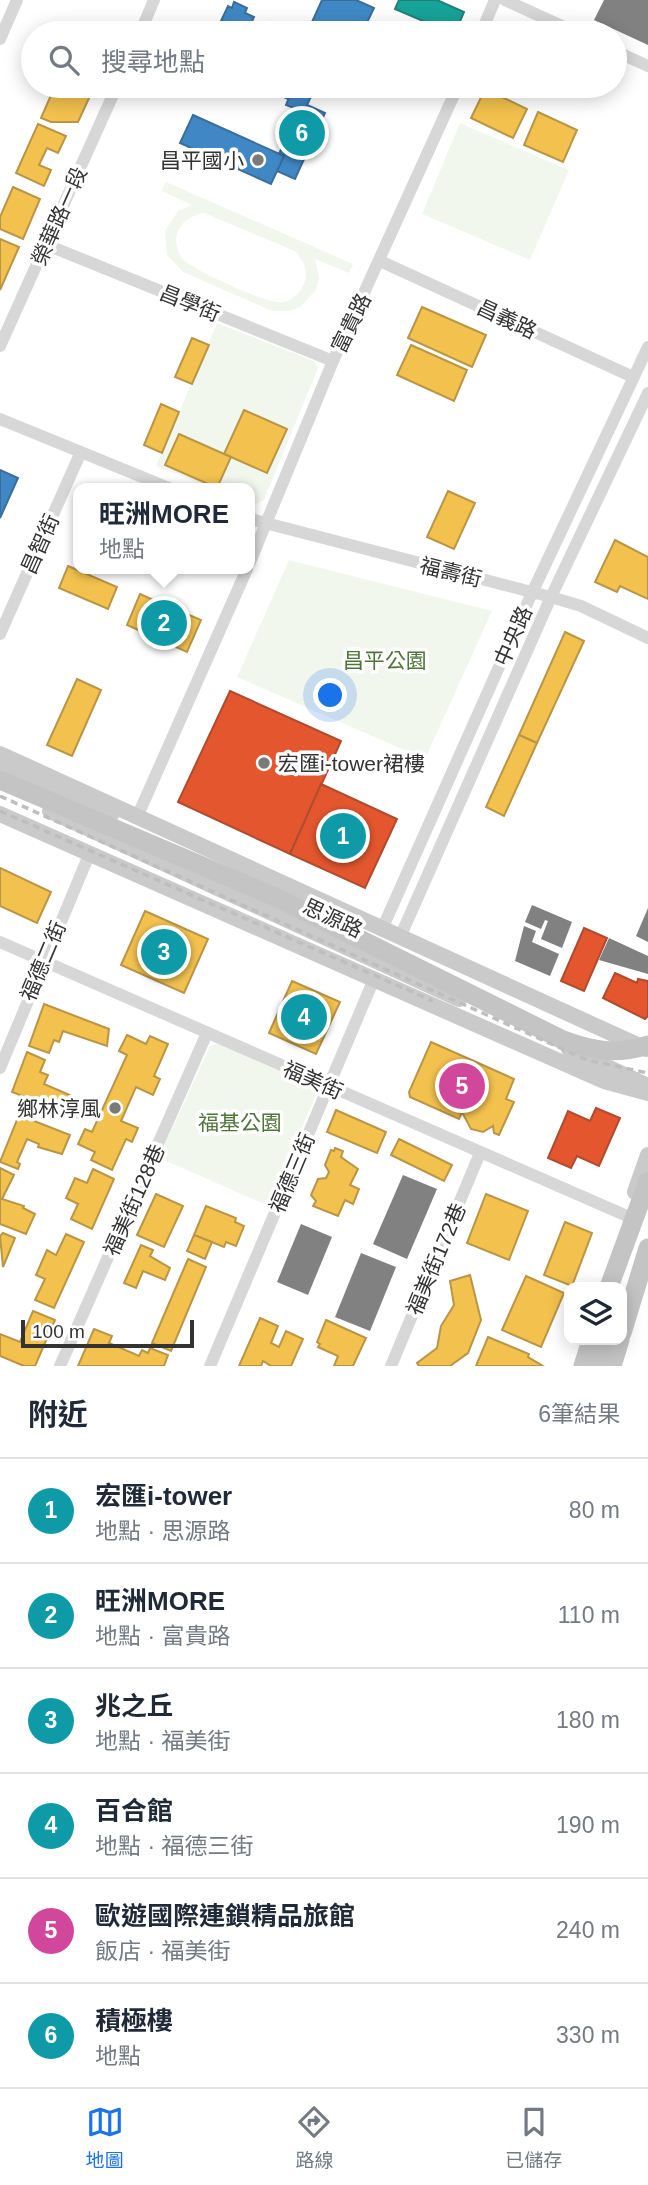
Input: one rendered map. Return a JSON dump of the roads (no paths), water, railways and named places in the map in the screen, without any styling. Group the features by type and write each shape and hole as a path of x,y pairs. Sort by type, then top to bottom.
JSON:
{"highway":[{"path":"0,780 272,896 563,1040 599,1051 648,1048"},
{"path":"619,1282 648,1181"},
{"path":"619,1282 648,1212"},
{"path":"627,1317 648,1248"},
{"path":"583,1366 589,1345"},
{"path":"597,1366 603,1345"},
{"path":"612,1366 618,1345"}],"main road":[{"name":"思源路","path":"0,754 138,815 176,837 401,935 648,1048"},
{"name":"思源路","path":"0,767 129,823 176,837"},
{"name":"思源路","path":"0,788 648,1086"},
{"name":"思源路","path":"0,814 604,1081 648,1093"},
{"path":"605,1282 648,1155"},
{"path":"621,1366 648,1279"},
{"path":"578,1366 584,1345"}],"street":[{"path":"0,38 18,0"},
{"path":"145,21 155,0"},
{"path":"486,21 495,0"},
{"path":"505,0 551,21"},
{"path":"627,56 648,66"},
{"name":"榮華路一段","path":"0,346 112,98"},
{"name":"富貴路","path":"255,551 333,361 453,98"},
{"name":"昌學街","path":"47,245 333,361"},
{"name":"昌義路","path":"380,261 634,377"},
{"name":"中央路","path":"383,927 532,593 648,347"},
{"name":"中央路","path":"401,935 551,597 648,393"},
{"path":"0,419 156,483"},
{"name":"昌智街","path":"0,634 80,454"},
{"name":"福壽街","path":"255,521 551,597 581,606 648,638"},
{"path":"138,815 245,574"},
{"name":"福德二街","path":"0,1068 42,961 89,855"},
{"name":"福美街","path":"0,942 627,1216"},
{"name":"福德三街","path":"210,1366 374,979"},
{"name":"福美街128巷","path":"60,1366 207,1033"},
{"name":"福美街172巷","path":"391,1366 480,1153"}],"railway":[{"path":"0,796 587,1060 648,1073"},
{"path":"0,811 433,1001"}],"place":[{"name":"積極樓","path":"302,133"},
{"name":"昌平國小","path":"258,160"},
{"name":"旺洲MORE","path":"164,623"},
{"name":"宏匯i-tower裙樓","path":"264,763"},
{"name":"宏匯i-tower","path":"343,836"},
{"name":"兆之丘","path":"164,952"},
{"name":"百合館","path":"304,1017"},
{"name":"歐遊國際連鎖精品旅館","path":"462,1086"},
{"name":"鄉林淳風","path":"115,1108"}],"park label":[{"name":"昌平公園","path":"385,660"},
{"name":"福基公園","path":"240,1122"}]}
